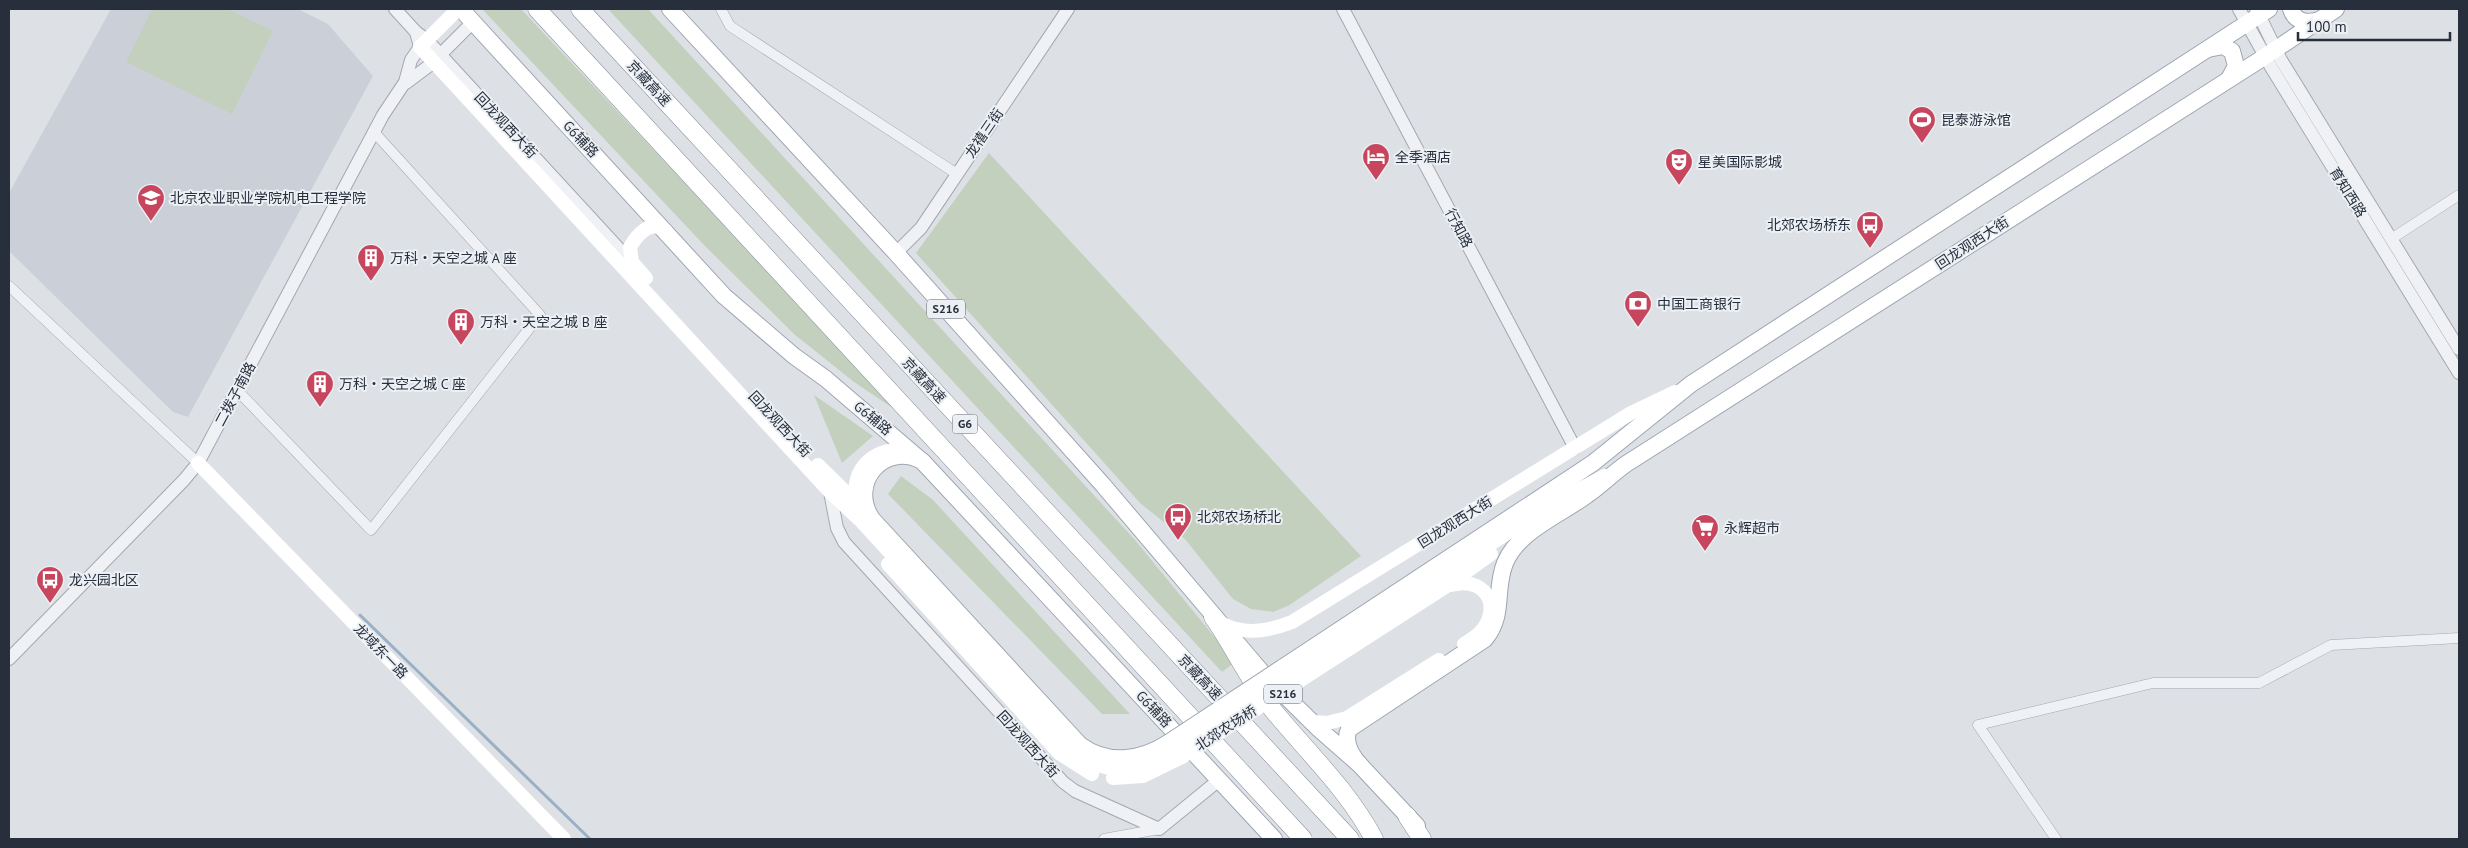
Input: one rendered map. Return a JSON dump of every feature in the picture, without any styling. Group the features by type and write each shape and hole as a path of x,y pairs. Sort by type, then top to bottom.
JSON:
{"highway":[{"name":"G6","path":"537,9 1303,839"},
{"name":"京藏高速","path":"580,9 1350,839"},
{"path":"1213,617 1263,697 1351,800 1374,839"},
{"path":"1407,816 1422,839"}],"main road":[{"name":"二拨子南路","path":"421,39 459,9"},
{"name":"G6辅路","path":"459,9 724,296 924,462 1274,839"},
{"name":"S216","path":"670,9 896,253 1103,485 1161,551 1213,617 1265,676 1304,716 1360,765 1428,839"},
{"path":"2291,9 2295,18 2302,21 2311,22 2322,18"},
{"name":"回龙观西大街","path":"1289,676 1446,587 1544,515 2223,84 2336,9"},
{"name":"回龙观西大街","path":"1289,676 1594,463 1691,384 2258,14"},
{"name":"回龙观西大街","path":"421,39 830,492 862,522 1076,754 1100,767 1119,770 1148,764 1174,750"},
{"path":"2204,51 2212,47 2223,46 2234,54 2236,70 2223,84"},
{"path":"633,264 629,250 641,232 655,226 666,231"},
{"name":"回龙观西大街","path":"633,264 822,470 867,513 1080,745 1098,755 1118,759 1174,750"},
{"name":"回龙观西大街","path":"1213,617 1228,627 1242,631 1271,629 1292,622 1631,413 1691,384"},
{"path":"867,513 864,493 866,480 874,468 898,458 915,458 924,462"},
{"name":"龙域东一路","path":"198,463 564,839"},
{"path":"1360,765 1349,747 1347,737 1349,729 1485,640 1496,623 1500,580 1505,562 1514,548 1530,533 1586,496 1626,464"},
{"name":"回龙观西大街","path":"1289,676 1555,502 1607,475"},
{"path":"1304,716 1320,723 1333,723 1347,718 1477,635 1486,624 1489,612 1483,590 1469,582 1446,587"},
{"name":"北郊农场桥","path":"1174,750 1289,676"}],"street":[{"name":"回龙观西大街","path":"395,9 421,39"},
{"path":"722,9 730,26 957,174"},
{"name":"龙禧三街","path":"896,253 916,234 1068,9"},
{"name":"行知路","path":"1343,9 1575,448"},
{"name":"育知西路","path":"2239,9 2258,14 2271,53 2459,373"},
{"name":"二拨子南路","path":"402,86 437,58 473,22"},
{"name":"二拨子南路","path":"9,659 184,480 198,463 374,132 407,77 413,56 421,39"},
{"name":"育知西路","path":"2271,53 2391,239 2459,349"},
{"name":"回龙观西大街","path":"437,58 633,264"},
{"path":"237,390 370,530 540,315 374,132"},
{"path":"2391,239 2459,194"},
{"path":"9,286 198,463"},
{"name":"回龙观西大街","path":"830,492 838,528 844,542 1063,782 1075,791 1159,829"},
{"path":"2056,839 1978,725 2153,683 2259,683 2331,645 2459,638"},
{"path":"1104,839 1159,829 1219,780"}],"shaded area":[{"name":"北京农业职业学院机电工程学院","path":"111,9 298,9 328,24 373,76 188,417 173,412 9,251 9,193"}],"green space":[{"path":"152,9 228,9 273,31 232,114 126,62"},
{"path":"482,9 521,9 903,415 854,382 794,334 704,245"},
{"path":"608,9 648,9 1135,540 1235,662 1222,672"},
{"path":"989,153 1361,556 1288,606 1273,612 1251,609 1233,599 1185,539 1140,503 916,253"},
{"path":"814,395 873,436 842,463"},
{"path":"901,476 933,500 1130,714 1102,714 888,494"}],"waterway":[{"path":"360,615 590,839"}],"place":[{"name":"昆泰游泳馆","path":"1922,144"},
{"name":"全季酒店","path":"1376,181"},
{"name":"星美国际影城","path":"1679,186"},
{"name":"北京农业职业学院机电工程学院","path":"151,222"},
{"name":"北郊农场桥东","path":"1870,249"},
{"name":"万科・天空之城 A 座","path":"371,282"},
{"name":"中国工商银行","path":"1638,328"},
{"name":"万科・天空之城 B 座","path":"461,346"},
{"name":"万科・天空之城 C 座","path":"320,408"},
{"name":"北郊农场桥北","path":"1178,541"},
{"name":"永辉超市","path":"1705,552"},
{"name":"龙兴园北区","path":"50,604"}]}
